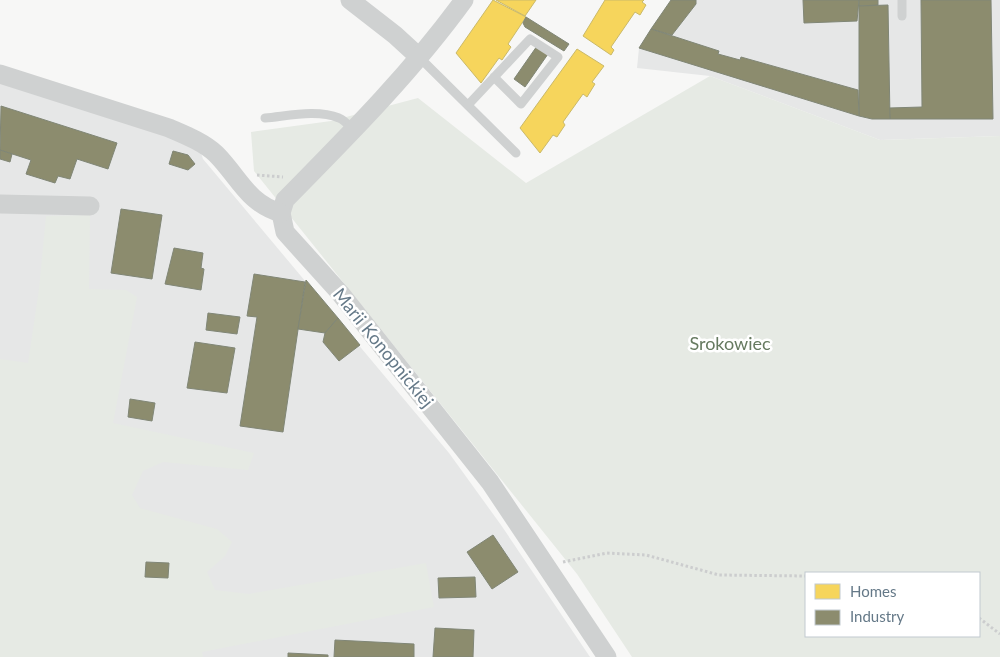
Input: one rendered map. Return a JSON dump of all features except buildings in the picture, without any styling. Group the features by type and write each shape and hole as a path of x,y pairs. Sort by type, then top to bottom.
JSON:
{"street":[{"path":"350,0 395,35 419,57"},
{"path":"0,74 169,128 196,140 216,154 264,208 280,213 285,200 354,131 419,57 464,0"},
{"path":"0,204 90,206"},
{"name":"Marii Konopnickiej","path":"280,213 285,232 340,293 490,482 607,657"}],"lane":[{"path":"902,0 902,16"},
{"path":"468,105 530,39 558,56 521,104 494,78"},
{"path":"419,57 516,153"},
{"path":"265,118 316,114 341,118 354,131"}],"path":[{"path":"544,562 567,562 607,553 646,555 719,575 805,576"},
{"path":"980,619 1000,634"}],"shaded area":[{"path":"671,0 1000,0 1000,136 880,140 710,76 637,68 639,48"},
{"path":"0,72 193,128 203,159 449,453 501,525 590,657 182,657 0,424"}],"green space":[{"name":"Srokowiec","path":"710,76 880,140 1000,136 1000,657 632,657 577,574 254,171 251,132 331,121 418,98 526,183"},
{"path":"90,215 89,289 126,290 137,297 113,423 254,453 248,470 163,462 143,471 132,495 140,508 217,529 232,542 225,556 207,572 215,590 249,594 426,563 434,607 202,652 203,657 0,657 0,359 28,363 39,289 46,216"}]}
